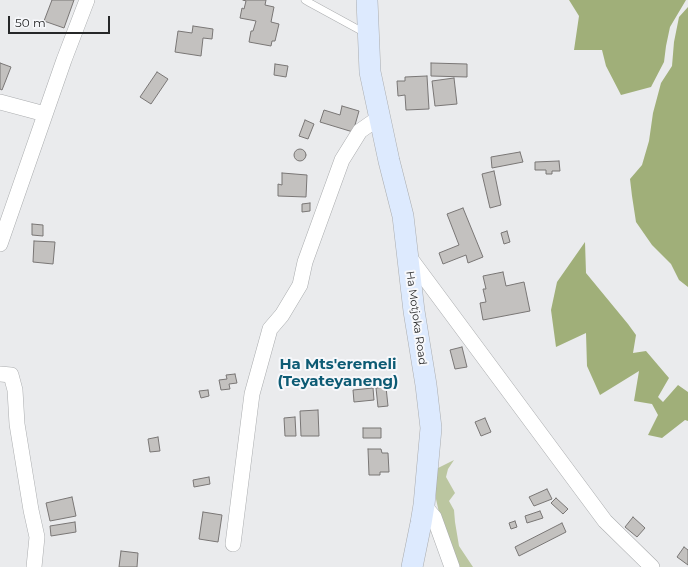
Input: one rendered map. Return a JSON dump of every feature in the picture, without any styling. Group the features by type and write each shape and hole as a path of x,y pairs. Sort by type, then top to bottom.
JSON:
{"street":[{"path":"0,244 64,60 87,0"},
{"name":"Ha Motjoka Road","path":"367,0 370,72 389,161 403,216 414,311 426,385 431,428 424,505 412,567"},
{"path":"0,102 45,114"},
{"path":"233,544 252,394 270,329 282,315 300,285 305,262 342,160 360,131 380,117"},
{"path":"407,250 410,258 605,521 652,567"},
{"path":"0,374 11,375 15,390 17,424 31,510 37,537 34,567"},
{"path":"424,505 434,516 452,567"}],"lane":[{"path":"305,0 369,35"}],"green space":[{"path":"569,0 686,0 670,27 664,62 651,87 621,95 606,66 602,50 574,50 579,16"},
{"path":"688,7 688,287 679,280 671,264 652,245 636,222 630,179 642,165 649,141 653,113 661,83 672,66 674,42 679,17"},
{"path":"585,242 586,273 636,335 633,353 646,351 669,378 658,397 663,402 678,385 688,392 688,421 685,420 662,438 648,435 658,415 652,404 634,401 639,371 600,395 587,366 586,333 556,347 551,310 557,282"},
{"path":"454,460 448,469 446,477 455,493 449,501 454,510 459,546 473,567 457,567 446,544 436,499 436,469"}],"building":[{"path":"52,0 74,0 64,28 44,21"},
{"path":"243,0 266,0 265,5 274,7 271,22 279,24 275,41 272,41 271,46 249,42 251,31 253,31 256,21 240,18 242,8 244,9 246,1"},
{"path":"193,26 213,29 212,39 203,38 201,56 175,52 178,31 192,33"},
{"path":"0,63 11,67 2,90 0,89"},
{"path":"431,63 467,64 467,77 431,76"},
{"path":"275,64 288,66 286,77 274,75"},
{"path":"157,72 168,79 151,104 140,97"},
{"path":"427,76 429,109 406,110 405,95 398,96 397,81 405,81 405,77"},
{"path":"454,78 457,104 435,106 432,81"},
{"path":"342,106 359,111 353,132 320,122 324,110 340,115"},
{"path":"305,120 314,124 308,139 299,136"},
{"path":"298,149 302,149 306,155 302,161 298,161 294,157 294,153"},
{"path":"520,152 523,162 492,168 491,157"},
{"path":"559,161 560,171 552,171 552,174 546,174 546,170 535,170 535,162"},
{"path":"494,171 501,205 490,208 482,174"},
{"path":"282,173 307,175 306,197 278,196 278,184 282,185"},
{"path":"310,203 310,211 302,212 302,204"},
{"path":"463,208 483,257 468,263 466,255 443,264 439,253 459,245 447,214"},
{"path":"32,224 43,225 43,236 32,235"},
{"path":"507,231 510,242 504,244 501,233"},
{"path":"34,241 55,242 53,264 33,262"},
{"path":"503,272 506,286 524,282 530,311 483,320 480,303 486,302 483,289 486,289 483,276"},
{"path":"462,347 467,367 455,369 450,350"},
{"path":"235,374 237,383 229,384 230,389 221,390 219,380 227,379 226,375"},
{"path":"386,387 388,406 378,407 376,388"},
{"path":"373,388 374,400 354,402 353,390"},
{"path":"208,390 209,396 201,398 199,391"},
{"path":"318,410 319,436 301,436 300,411"},
{"path":"295,417 296,436 285,436 284,418"},
{"path":"485,418 491,432 481,436 475,422"},
{"path":"363,428 381,428 381,438 363,438"},
{"path":"158,437 160,451 150,452 148,439"},
{"path":"368,449 381,449 382,453 388,453 389,472 380,472 380,475 369,475"},
{"path":"209,477 210,484 194,487 193,480"},
{"path":"547,489 552,499 534,506 529,497"},
{"path":"72,497 76,516 50,521 46,503"},
{"path":"556,498 568,509 563,514 551,503"},
{"path":"540,511 543,518 527,523 525,516"},
{"path":"203,512 222,515 218,542 199,539"},
{"path":"633,517 645,528 637,537 625,527"},
{"path":"515,521 517,527 511,529 509,523"},
{"path":"75,522 76,532 51,536 50,526"},
{"path":"562,523 566,532 519,556 515,547"},
{"path":"684,547 688,550 688,565 677,557"},
{"path":"121,551 138,553 137,567 119,567"}],"district":[{"name":"Ha Mts'eremeli (Teyateyaneng)","path":"338,374"}]}
